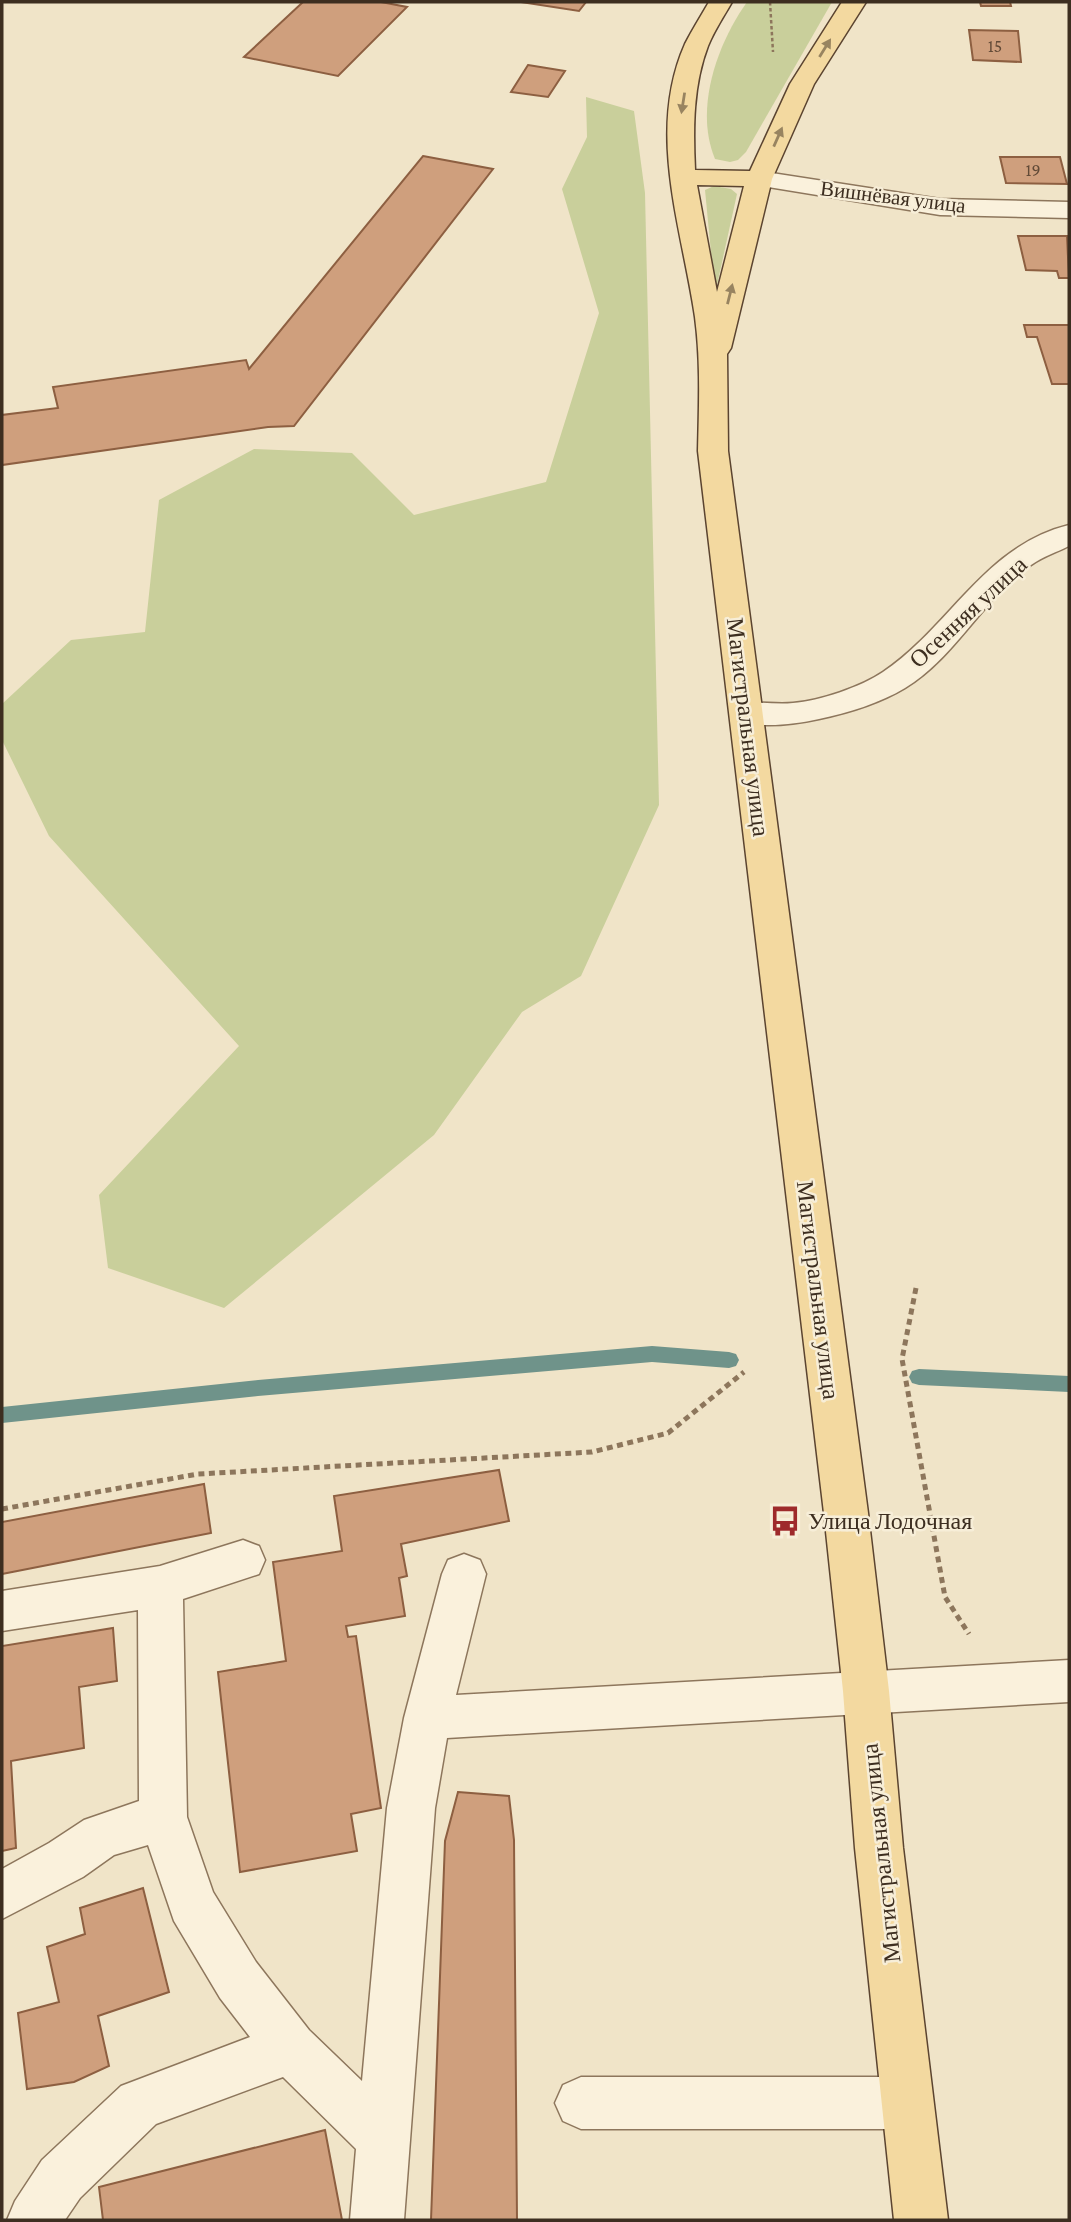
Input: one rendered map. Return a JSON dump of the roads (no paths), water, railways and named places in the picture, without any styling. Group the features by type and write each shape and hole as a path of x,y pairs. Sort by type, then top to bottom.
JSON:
{"main road":[{"name":"Магистральная улица","path":"720,2 699,37 687,75 681,113 681,177 714,361 713,452 787,1025 810,1240 846,1513 920,2220"},
{"name":"Магистральная улица","path":"714,361 759,179 802,84 854,2"},
{"path":"681,177 759,179"}],"street":[{"name":"Вишнёвая улица","path":"759,179 940,207 1069,210"},
{"name":"Осенняя улица","path":"746,713 793,714 837,705 893,681 934,648 994,580 1021,557 1069,534"},
{"path":"2,1611 160,1586 243,1560"},
{"path":"377,2220 411,1808 428,1718 464,1574"},
{"path":"160,1586 163,1817 192,1903 238,1980 291,2048 382,2137"},
{"path":"428,1718 1054,1682"},
{"path":"2,1895 66,1860 101,1836 163,1817"},
{"path":"34,2220 61,2179 139,2104 291,2048"},
{"path":"582,2103 907,2103"}],"waterway":[{"path":"2,1415 258,1388 652,1354 729,1360"},
{"path":"919,1377 1069,1384"}],"place":[{"name":"Улица Лодочная","path":"785,1521"}]}
